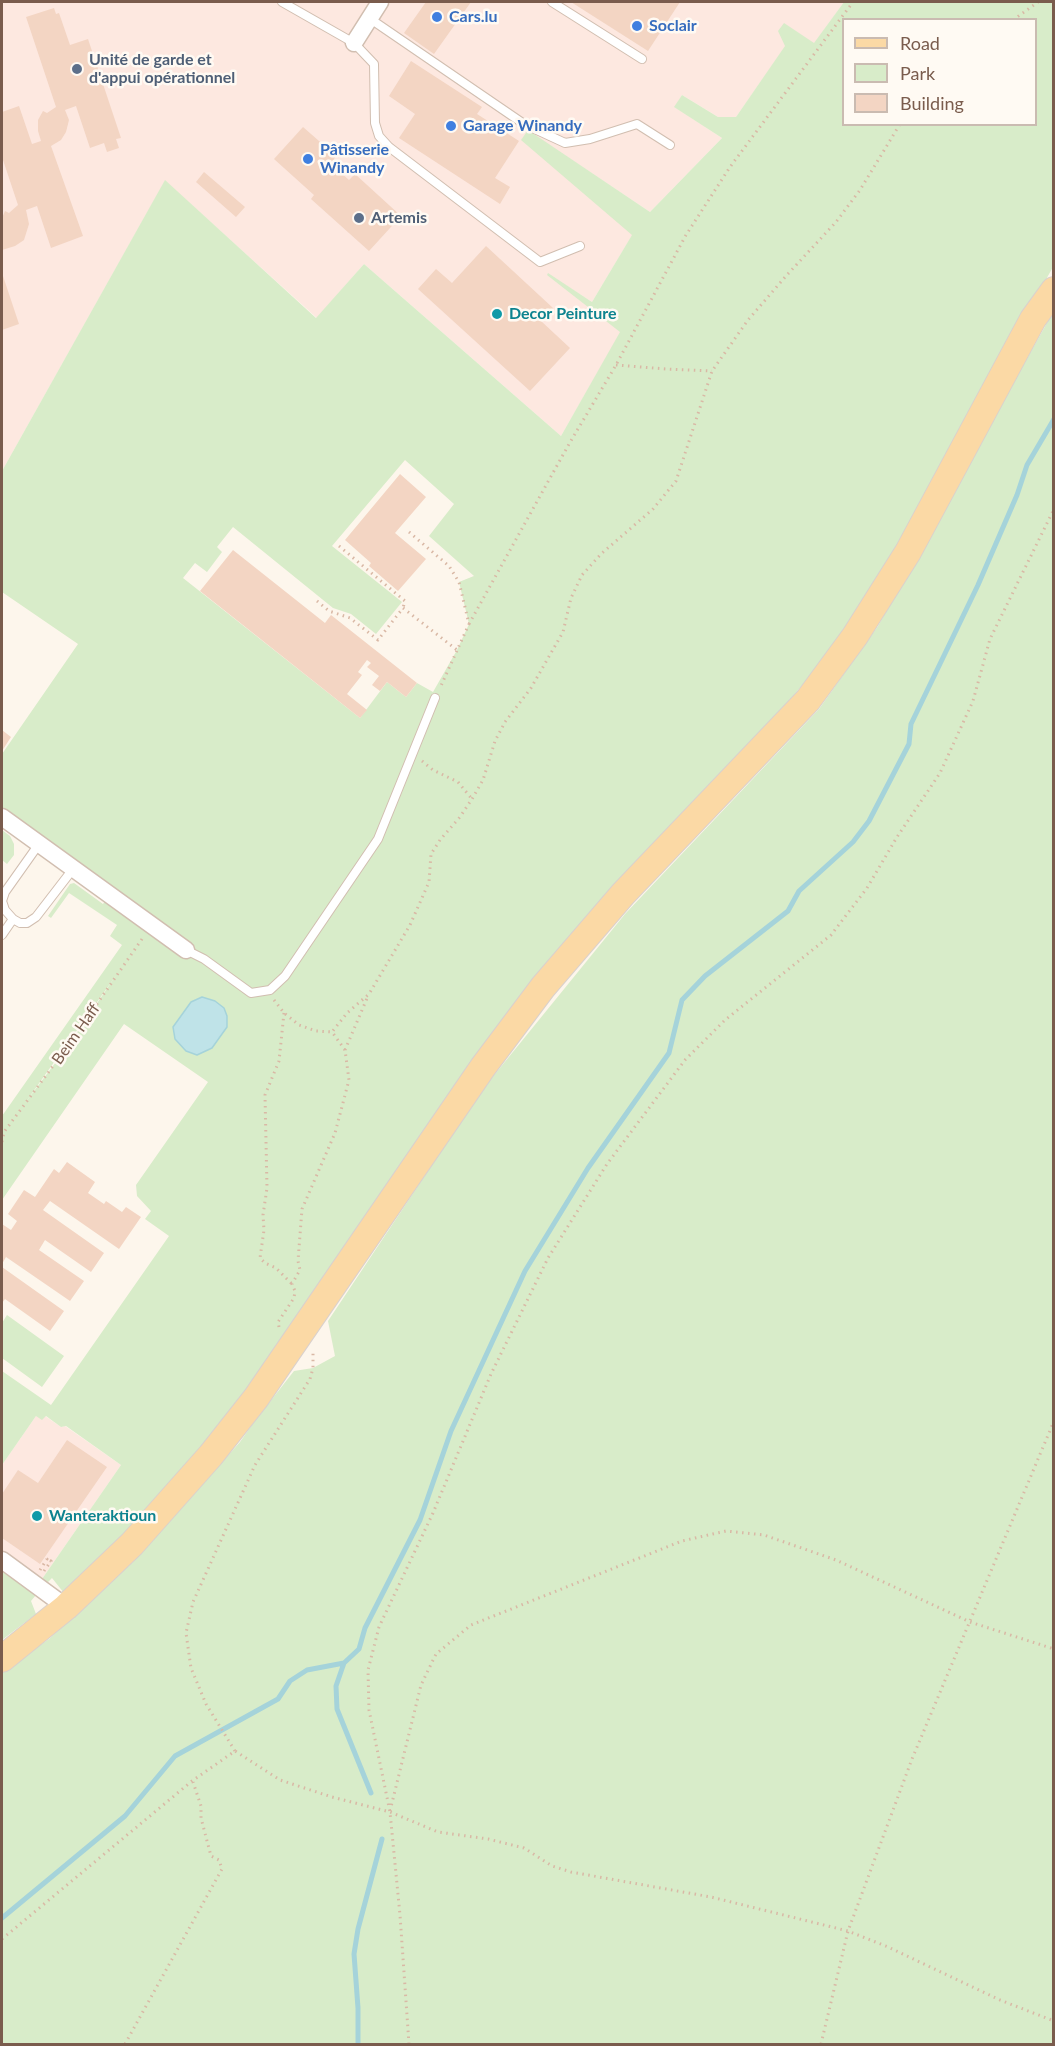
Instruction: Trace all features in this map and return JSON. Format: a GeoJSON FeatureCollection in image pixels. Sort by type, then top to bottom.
{"type":"FeatureCollection","features":[{"type":"Feature","properties":{"kind":"main road"},"geometry":{"type":"LineString","coordinates":[[2,1659],[66,1607],[132,1544],[211,1455],[256,1398],[483,1067],[543,987],[623,894],[808,700],[855,636],[908,552],[1033,320],[1053,290]]}},
{"type":"Feature","properties":{"kind":"street"},"geometry":{"type":"LineString","coordinates":[[354,43],[380,2]]}},
{"type":"Feature","properties":{"kind":"street"},"geometry":{"type":"LineString","coordinates":[[2,817],[186,950]]}},
{"type":"Feature","properties":{"kind":"street"},"geometry":{"type":"LineString","coordinates":[[2,1560],[66,1607]]}},
{"type":"Feature","properties":{"kind":"lane"},"geometry":{"type":"LineString","coordinates":[[282,2],[354,43],[374,64],[375,123],[380,136],[389,147],[540,262],[580,246]]}},
{"type":"Feature","properties":{"kind":"lane"},"geometry":{"type":"LineString","coordinates":[[552,2],[642,59]]}},
{"type":"Feature","properties":{"kind":"lane"},"geometry":{"type":"LineString","coordinates":[[369,18],[524,123],[565,143],[591,139],[637,124],[670,145]]}},
{"type":"Feature","properties":{"kind":"lane"},"geometry":{"type":"LineString","coordinates":[[186,950],[204,959],[250,993],[270,990],[285,976],[378,839],[435,698]]}},
{"type":"Feature","properties":{"kind":"lane"},"geometry":{"type":"LineString","coordinates":[[39,844],[5,892],[2,901],[5,910],[13,919],[20,923],[27,923],[36,916],[73,869]]}},
{"type":"Feature","properties":{"kind":"lane"},"geometry":{"type":"LineString","coordinates":[[2,935],[13,919]]}},
{"type":"Feature","properties":{"kind":"path"},"geometry":{"type":"LineString","coordinates":[[435,698],[469,624],[569,444],[616,365],[686,235],[730,167],[853,2]]}},
{"type":"Feature","properties":{"kind":"path"},"geometry":{"type":"LineString","coordinates":[[1016,18],[1038,2]]}},
{"type":"Feature","properties":{"kind":"path"},"geometry":{"type":"LineString","coordinates":[[345,1050],[369,994],[410,925],[429,882],[431,854],[460,817],[483,780],[495,741],[505,722],[531,688],[563,632],[571,598],[582,575],[601,554],[653,509],[676,481],[712,371],[748,320],[836,222],[860,190],[899,126]]}},
{"type":"Feature","properties":{"kind":"path"},"geometry":{"type":"LineString","coordinates":[[616,365],[712,371]]}},
{"type":"Feature","properties":{"kind":"path"},"geometry":{"type":"LineString","coordinates":[[409,2044],[390,1812],[369,1710],[368,1670],[379,1627],[433,1513],[491,1374],[548,1258],[607,1164],[685,1060],[725,1020],[831,935],[867,888],[940,772],[973,701],[990,639],[1053,509]]}},
{"type":"Feature","properties":{"kind":"path"},"geometry":{"type":"LineString","coordinates":[[409,532],[449,566],[459,582],[469,624]]}},
{"type":"Feature","properties":{"kind":"path"},"geometry":{"type":"LineString","coordinates":[[317,601],[329,611],[350,618],[378,640],[404,608],[405,601],[339,546]]}},
{"type":"Feature","properties":{"kind":"path"},"geometry":{"type":"LineString","coordinates":[[404,608],[457,650]]}},
{"type":"Feature","properties":{"kind":"path"},"geometry":{"type":"LineString","coordinates":[[413,754],[433,770],[458,783],[472,799]]}},
{"type":"Feature","properties":{"kind":"path","name":"Beim Haff"},"geometry":{"type":"LineString","coordinates":[[2,1142],[4,1132],[65,1050],[151,925]]}},
{"type":"Feature","properties":{"kind":"path"},"geometry":{"type":"LineString","coordinates":[[270,990],[284,1013],[299,1025],[316,1031],[332,1032]]}},
{"type":"Feature","properties":{"kind":"path"},"geometry":{"type":"LineString","coordinates":[[332,1032],[347,1013],[369,994]]}},
{"type":"Feature","properties":{"kind":"path"},"geometry":{"type":"LineString","coordinates":[[284,1013],[279,1061],[265,1095],[267,1188],[260,1258],[276,1268],[292,1284],[295,1291],[294,1298],[278,1322],[279,1333],[298,1338],[313,1351],[313,1368],[310,1379],[255,1465],[194,1602],[186,1633],[191,1668],[206,1704],[235,1751],[280,1780],[390,1812],[438,1832],[488,1839],[524,1848],[552,1866],[571,1872],[711,1897],[848,1931],[888,1947],[1000,2000],[1053,2021]]}},
{"type":"Feature","properties":{"kind":"path"},"geometry":{"type":"LineString","coordinates":[[292,1284],[300,1270],[298,1261],[302,1209],[335,1133],[350,1080],[345,1050],[332,1032]]}},
{"type":"Feature","properties":{"kind":"path"},"geometry":{"type":"LineString","coordinates":[[821,2044],[848,1931],[912,1759],[1053,1421]]}},
{"type":"Feature","properties":{"kind":"path"},"geometry":{"type":"LineString","coordinates":[[390,1812],[421,1685],[436,1654],[471,1625],[682,1541],[726,1531],[764,1534],[836,1560],[970,1622],[1053,1649]]}},
{"type":"Feature","properties":{"kind":"path"},"geometry":{"type":"LineString","coordinates":[[42,1574],[51,1562],[47,1559]]}},
{"type":"Feature","properties":{"kind":"path"},"geometry":{"type":"LineString","coordinates":[[2,1939],[192,1781],[235,1751]]}},
{"type":"Feature","properties":{"kind":"path"},"geometry":{"type":"LineString","coordinates":[[125,2044],[222,1869],[219,1860],[211,1856],[201,1818],[201,1806],[192,1781]]}},
{"type":"Feature","properties":{"kind":"shaded area"},"geometry":{"type":"Polygon","coordinates":[[[2,2],[844,2],[814,44],[784,24],[786,46],[736,117],[718,117],[682,95],[675,107],[722,138],[650,212],[528,131],[522,139],[633,234],[592,302],[548,274],[621,332],[561,436],[364,264],[317,318],[165,181],[2,471],[2,2]]]}},
{"type":"Feature","properties":{"kind":"shaded area"},"geometry":{"type":"Polygon","coordinates":[[[36,1416],[45,1416],[61,1427],[65,1426],[121,1465],[42,1579],[36,1595],[2,1570],[2,1465],[36,1416]]]}},
{"type":"Feature","properties":{"kind":"green space"},"geometry":{"type":"Polygon","coordinates":[[[844,2],[1053,2],[1053,267],[873,588],[831,650],[762,734],[596,907],[246,1393],[127,1535],[64,1593],[52,1578],[47,1583],[42,1579],[121,1465],[66,1426],[61,1427],[46,1416],[42,1420],[36,1416],[2,1465],[2,1371],[51,1405],[169,1236],[145,1219],[151,1211],[137,1196],[136,1185],[208,1082],[124,1024],[2,1200],[2,1116],[122,945],[110,936],[117,925],[69,893],[51,918],[48,916],[70,884],[74,883],[103,904],[109,895],[2,817],[2,754],[78,644],[2,592],[2,471],[165,180],[316,318],[364,264],[561,436],[620,332],[547,275],[548,273],[592,302],[632,235],[521,140],[528,130],[650,212],[722,138],[674,107],[682,95],[718,117],[736,117],[785,46],[778,31],[784,23],[814,43],[844,2]],[[405,460],[332,546],[402,602],[376,634],[351,614],[333,608],[233,527],[217,547],[222,552],[207,572],[195,563],[183,578],[360,718],[387,682],[406,697],[417,683],[433,692],[469,624],[459,582],[474,576],[429,536],[454,504],[405,460]],[[117,974],[25,1103],[65,1050],[117,974]]]}},
{"type":"Feature","properties":{"kind":"green space"},"geometry":{"type":"Polygon","coordinates":[[[1053,312],[1053,2044],[2,2044],[2,1672],[49,1639],[133,1562],[240,1442],[294,1371],[313,1368],[335,1356],[328,1321],[482,1090],[625,914],[819,709],[878,626],[1053,312]]]}},
{"type":"Feature","properties":{"kind":"green space"},"geometry":{"type":"Polygon","coordinates":[[[2,830],[10,836],[14,844],[14,855],[7,864],[2,860],[2,830]]]}},
{"type":"Feature","properties":{"kind":"green space"},"geometry":{"type":"Polygon","coordinates":[[[7,1315],[64,1356],[42,1387],[2,1358],[2,1323],[7,1315]]]}},
{"type":"Feature","properties":{"kind":"green space"},"geometry":{"type":"Polygon","coordinates":[[[2,1570],[36,1595],[31,1601],[36,1614],[2,1640],[2,1570]]]}},
{"type":"Feature","properties":{"kind":"water"},"geometry":{"type":"Polygon","coordinates":[[[202,997],[215,1001],[224,1008],[227,1027],[212,1048],[197,1055],[186,1051],[175,1039],[173,1027],[191,1002],[202,997]]]}},
{"type":"Feature","properties":{"kind":"building","name":"Cars.lu"},"geometry":{"type":"Polygon","coordinates":[[[426,2],[471,2],[434,54],[404,33],[426,2]]]}},
{"type":"Feature","properties":{"kind":"building","name":"Soclair"},"geometry":{"type":"Polygon","coordinates":[[[571,2],[680,2],[648,51],[571,2]]]}},
{"type":"Feature","properties":{"kind":"building"},"geometry":{"type":"Polygon","coordinates":[[[54,8],[56,14],[59,13],[70,45],[88,39],[121,138],[116,139],[119,148],[107,152],[104,143],[90,148],[76,106],[65,110],[69,120],[66,132],[61,140],[51,146],[83,236],[51,248],[37,206],[26,210],[29,224],[24,240],[2,250],[2,218],[5,211],[9,213],[18,205],[2,157],[2,112],[19,106],[32,144],[41,141],[38,120],[43,111],[47,113],[56,107],[26,17],[54,8]]]}},
{"type":"Feature","properties":{"kind":"building","name":"Garage Winandy"},"geometry":{"type":"Polygon","coordinates":[[[411,61],[482,107],[477,114],[519,141],[495,178],[510,187],[500,204],[399,138],[415,114],[389,96],[411,61]]]}},
{"type":"Feature","properties":{"kind":"building"},"geometry":{"type":"Polygon","coordinates":[[[303,127],[335,155],[333,166],[349,180],[355,174],[401,216],[369,251],[311,199],[314,195],[274,159],[303,127]]]}},
{"type":"Feature","properties":{"kind":"building"},"geometry":{"type":"Polygon","coordinates":[[[204,172],[245,207],[236,217],[196,182],[204,172]]]}},
{"type":"Feature","properties":{"kind":"building","name":"Decor Peinture"},"geometry":{"type":"Polygon","coordinates":[[[486,246],[553,308],[541,321],[570,348],[530,391],[418,289],[436,269],[452,283],[486,246]]]}},
{"type":"Feature","properties":{"kind":"building"},"geometry":{"type":"Polygon","coordinates":[[[2,273],[19,324],[2,330],[2,273]]]}},
{"type":"Feature","properties":{"kind":"building"},"geometry":{"type":"Polygon","coordinates":[[[400,474],[426,497],[395,533],[426,559],[398,591],[369,566],[371,563],[345,540],[400,474]]]}},
{"type":"Feature","properties":{"kind":"building"},"geometry":{"type":"Polygon","coordinates":[[[233,550],[325,623],[331,615],[417,683],[406,697],[387,682],[380,691],[372,685],[379,676],[367,667],[371,663],[367,660],[358,672],[362,675],[347,694],[367,710],[360,718],[200,591],[233,550]]]}},
{"type":"Feature","properties":{"kind":"building"},"geometry":{"type":"Polygon","coordinates":[[[2,730],[11,737],[2,751],[2,730]]]}},
{"type":"Feature","properties":{"kind":"building"},"geometry":{"type":"Polygon","coordinates":[[[67,1162],[95,1182],[88,1193],[104,1204],[106,1201],[122,1212],[126,1207],[141,1217],[119,1249],[50,1201],[43,1210],[104,1253],[91,1272],[45,1240],[39,1250],[84,1281],[70,1301],[6,1257],[2,1264],[2,1224],[11,1230],[17,1221],[8,1214],[24,1190],[35,1197],[54,1169],[59,1173],[67,1162]]]}},
{"type":"Feature","properties":{"kind":"building"},"geometry":{"type":"Polygon","coordinates":[[[2,1267],[64,1311],[50,1331],[5,1299],[2,1303],[2,1267]]]}},
{"type":"Feature","properties":{"kind":"building","name":"Wanteraktioun"},"geometry":{"type":"Polygon","coordinates":[[[67,1440],[107,1467],[40,1564],[2,1538],[2,1494],[18,1470],[38,1483],[67,1440]]]}},
{"type":"Feature","properties":{"kind":"waterway"},"geometry":{"type":"LineString","coordinates":[[371,1793],[337,1709],[336,1686],[344,1663],[359,1649],[365,1628],[420,1520],[451,1431],[525,1271],[588,1168],[669,1053],[682,1000],[705,976],[788,911],[799,891],[853,842],[869,821],[909,744],[911,724],[978,585],[1017,495],[1027,465],[1054,419]]}},
{"type":"Feature","properties":{"kind":"waterway"},"geometry":{"type":"LineString","coordinates":[[2,1918],[125,1816],[175,1756],[278,1699],[290,1681],[307,1670],[344,1663]]}},
{"type":"Feature","properties":{"kind":"waterway"},"geometry":{"type":"LineString","coordinates":[[358,2044],[354,1954],[358,1929],[382,1839]]}},
{"type":"Feature","properties":{"kind":"place","name":"Cars.lu"},"geometry":{"type":"Point","coordinates":[437,17]}},
{"type":"Feature","properties":{"kind":"place","name":"Soclair"},"geometry":{"type":"Point","coordinates":[637,26]}},
{"type":"Feature","properties":{"kind":"place","name":"Unité de garde et d'appui opérationnel"},"geometry":{"type":"Point","coordinates":[77,69]}},
{"type":"Feature","properties":{"kind":"place","name":"Garage Winandy"},"geometry":{"type":"Point","coordinates":[451,126]}},
{"type":"Feature","properties":{"kind":"place","name":"Pâtisserie Winandy"},"geometry":{"type":"Point","coordinates":[308,159]}},
{"type":"Feature","properties":{"kind":"place","name":"Artemis"},"geometry":{"type":"Point","coordinates":[359,218]}},
{"type":"Feature","properties":{"kind":"place","name":"Decor Peinture"},"geometry":{"type":"Point","coordinates":[497,314]}},
{"type":"Feature","properties":{"kind":"place","name":"Wanteraktioun"},"geometry":{"type":"Point","coordinates":[37,1516]}}]}
